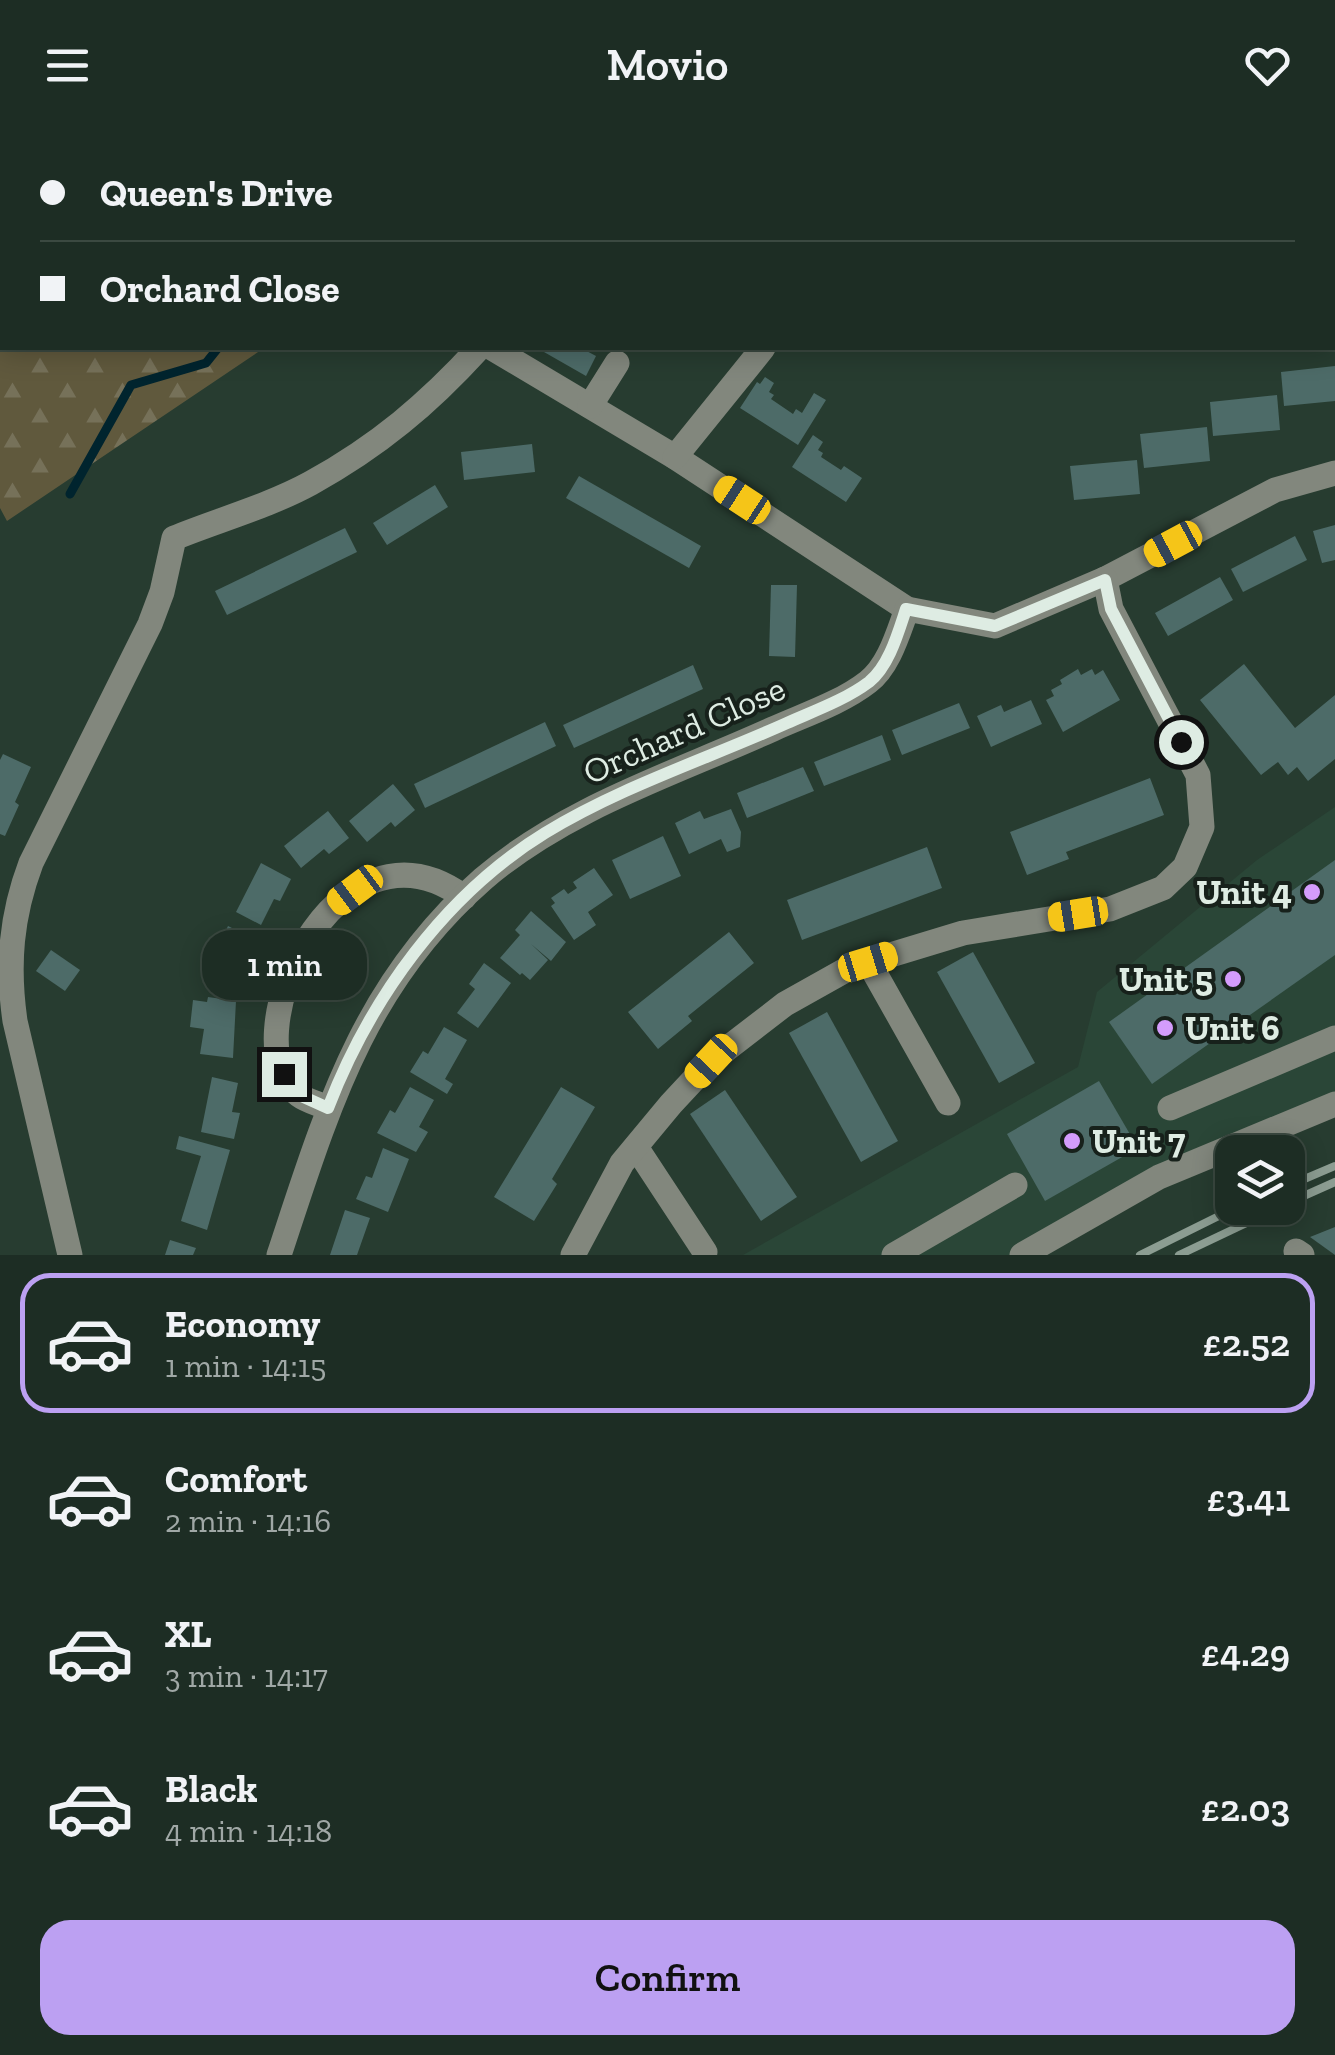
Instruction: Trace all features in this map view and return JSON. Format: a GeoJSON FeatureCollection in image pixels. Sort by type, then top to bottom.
{"type":"FeatureCollection","features":[{"type":"Feature","properties":{"kind":"street"},"geometry":{"type":"LineString","coordinates":[[70,1255],[14,1020],[10,940],[18,897],[31,863],[150,624],[174,538],[308,485],[372,446],[433,398],[477,350]]}},
{"type":"Feature","properties":{"kind":"street"},"geometry":{"type":"LineString","coordinates":[[495,350],[676,457],[906,609],[995,626],[1105,580],[1275,490],[1335,473]]}},
{"type":"Feature","properties":{"kind":"street"},"geometry":{"type":"LineString","coordinates":[[676,457],[761,350]]}},
{"type":"Feature","properties":{"kind":"street"},"geometry":{"type":"LineString","coordinates":[[590,406],[617,363]]}},
{"type":"Feature","properties":{"kind":"street"},"geometry":{"type":"LineString","coordinates":[[573,1255],[622,1163],[711,1061],[785,1004],[851,967],[963,933],[1110,909],[1163,888],[1184,866],[1202,827],[1198,776],[1111,609],[1105,580]]}},
{"type":"Feature","properties":{"kind":"street","name":"Orchard Close"},"geometry":{"type":"LineString","coordinates":[[279,1255],[328,1108],[352,1052],[380,1002],[423,943],[464,897],[546,832],[639,786],[836,701],[871,681],[892,648],[906,609]]}},
{"type":"Feature","properties":{"kind":"street"},"geometry":{"type":"LineString","coordinates":[[328,1108],[297,1094],[284,1074],[278,1053],[278,1020],[286,980],[310,933],[355,890],[388,877],[430,878],[444,882],[464,897]]}},
{"type":"Feature","properties":{"kind":"street"},"geometry":{"type":"LineString","coordinates":[[868,962],[948,1103]]}},
{"type":"Feature","properties":{"kind":"street"},"geometry":{"type":"LineString","coordinates":[[1170,1108],[1335,1038]]}},
{"type":"Feature","properties":{"kind":"street"},"geometry":{"type":"LineString","coordinates":[[1022,1255],[1160,1178],[1335,1104]]}},
{"type":"Feature","properties":{"kind":"street"},"geometry":{"type":"LineString","coordinates":[[636,1147],[705,1252]]}},
{"type":"Feature","properties":{"kind":"street"},"geometry":{"type":"LineString","coordinates":[[910,1251],[1015,1185]]}},
{"type":"Feature","properties":{"kind":"shaded area"},"geometry":{"type":"Polygon","coordinates":[[[1335,807],[1335,1102],[1268,1135],[1215,1135],[1215,1161],[1023,1255],[743,1255],[1078,1067],[1097,992],[1257,860],[1335,807]]]}},
{"type":"Feature","properties":{"kind":"green space"},"geometry":{"type":"Polygon","coordinates":[[[0,350],[261,350],[7,521],[0,508],[0,350]]]}},
{"type":"Feature","properties":{"kind":"building"},"geometry":{"type":"Polygon","coordinates":[[[540,350],[585,350],[596,356],[586,376],[540,350]]]}},
{"type":"Feature","properties":{"kind":"building"},"geometry":{"type":"Polygon","coordinates":[[[1335,366],[1335,401],[1284,406],[1281,372],[1335,366]]]}},
{"type":"Feature","properties":{"kind":"building"},"geometry":{"type":"Polygon","coordinates":[[[765,377],[774,383],[769,392],[774,395],[771,399],[793,414],[796,409],[802,413],[814,393],[826,400],[798,445],[740,408],[757,382],[760,384],[765,377]]]}},
{"type":"Feature","properties":{"kind":"building"},"geometry":{"type":"Polygon","coordinates":[[[1277,395],[1280,430],[1213,436],[1210,402],[1277,395]]]}},
{"type":"Feature","properties":{"kind":"building"},"geometry":{"type":"Polygon","coordinates":[[[1207,427],[1210,461],[1144,468],[1140,434],[1207,427]]]}},
{"type":"Feature","properties":{"kind":"building"},"geometry":{"type":"Polygon","coordinates":[[[813,435],[823,442],[818,450],[823,453],[821,457],[862,478],[846,502],[792,467],[813,435]]]}},
{"type":"Feature","properties":{"kind":"building"},"geometry":{"type":"Polygon","coordinates":[[[532,444],[535,472],[464,480],[461,452],[532,444]]]}},
{"type":"Feature","properties":{"kind":"building"},"geometry":{"type":"Polygon","coordinates":[[[1137,460],[1140,494],[1074,500],[1070,466],[1137,460]]]}},
{"type":"Feature","properties":{"kind":"building"},"geometry":{"type":"Polygon","coordinates":[[[579,476],[701,546],[689,568],[566,498],[579,476]]]}},
{"type":"Feature","properties":{"kind":"building"},"geometry":{"type":"Polygon","coordinates":[[[435,485],[448,507],[387,545],[373,523],[435,485]]]}},
{"type":"Feature","properties":{"kind":"building"},"geometry":{"type":"Polygon","coordinates":[[[1335,525],[1335,560],[1322,563],[1313,531],[1335,525]]]}},
{"type":"Feature","properties":{"kind":"building"},"geometry":{"type":"Polygon","coordinates":[[[345,528],[357,552],[227,615],[215,591],[345,528]]]}},
{"type":"Feature","properties":{"kind":"building"},"geometry":{"type":"Polygon","coordinates":[[[1295,536],[1307,560],[1243,592],[1231,569],[1295,536]]]}},
{"type":"Feature","properties":{"kind":"building"},"geometry":{"type":"Polygon","coordinates":[[[1220,577],[1233,600],[1168,636],[1155,613],[1220,577]]]}},
{"type":"Feature","properties":{"kind":"building"},"geometry":{"type":"Polygon","coordinates":[[[771,585],[797,585],[795,657],[769,656],[771,585]]]}},
{"type":"Feature","properties":{"kind":"building"},"geometry":{"type":"Polygon","coordinates":[[[1244,664],[1295,728],[1335,695],[1335,759],[1308,781],[1297,767],[1288,775],[1278,762],[1261,775],[1200,700],[1244,664]]]}},
{"type":"Feature","properties":{"kind":"building"},"geometry":{"type":"Polygon","coordinates":[[[693,665],[703,689],[574,748],[563,725],[693,665]]]}},
{"type":"Feature","properties":{"kind":"building"},"geometry":{"type":"Polygon","coordinates":[[[1078,669],[1081,675],[1092,669],[1095,675],[1103,670],[1120,700],[1063,732],[1046,700],[1054,696],[1051,690],[1062,684],[1060,680],[1078,669]]]}},
{"type":"Feature","properties":{"kind":"building"},"geometry":{"type":"Polygon","coordinates":[[[1031,700],[1042,724],[991,747],[977,716],[1001,705],[1004,712],[1031,700]]]}},
{"type":"Feature","properties":{"kind":"building"},"geometry":{"type":"Polygon","coordinates":[[[959,703],[970,728],[902,755],[892,730],[959,703]]]}},
{"type":"Feature","properties":{"kind":"building"},"geometry":{"type":"Polygon","coordinates":[[[545,722],[556,746],[425,808],[414,784],[545,722]]]}},
{"type":"Feature","properties":{"kind":"building"},"geometry":{"type":"Polygon","coordinates":[[[882,735],[891,760],[824,786],[814,762],[882,735]]]}},
{"type":"Feature","properties":{"kind":"building"},"geometry":{"type":"Polygon","coordinates":[[[3,754],[31,767],[5,836],[0,834],[3,754]]]}},
{"type":"Feature","properties":{"kind":"building"},"geometry":{"type":"Polygon","coordinates":[[[803,767],[814,791],[747,818],[737,793],[803,767]]]}},
{"type":"Feature","properties":{"kind":"building"},"geometry":{"type":"Polygon","coordinates":[[[1150,778],[1164,815],[1066,852],[1069,859],[1027,875],[1010,832],[1150,778]]]}},
{"type":"Feature","properties":{"kind":"building"},"geometry":{"type":"Polygon","coordinates":[[[393,784],[415,810],[395,827],[391,822],[367,842],[349,821],[393,784]]]}},
{"type":"Feature","properties":{"kind":"building"},"geometry":{"type":"Polygon","coordinates":[[[731,809],[741,832],[740,847],[727,852],[721,839],[689,854],[675,823],[700,811],[704,819],[731,809]]]}},
{"type":"Feature","properties":{"kind":"building"},"geometry":{"type":"Polygon","coordinates":[[[328,811],[349,838],[329,854],[324,849],[301,868],[284,846],[328,811]]]}},
{"type":"Feature","properties":{"kind":"building"},"geometry":{"type":"Polygon","coordinates":[[[663,836],[681,876],[630,899],[612,860],[663,836]]]}},
{"type":"Feature","properties":{"kind":"building"},"geometry":{"type":"Polygon","coordinates":[[[927,847],[942,888],[802,940],[787,900],[927,847]]]}},
{"type":"Feature","properties":{"kind":"building"},"geometry":{"type":"Polygon","coordinates":[[[1335,860],[1335,955],[1152,1084],[1109,1022],[1335,860]]]}},
{"type":"Feature","properties":{"kind":"building"},"geometry":{"type":"Polygon","coordinates":[[[261,863],[291,879],[280,901],[274,899],[261,925],[236,912],[261,863]]]}},
{"type":"Feature","properties":{"kind":"building"},"geometry":{"type":"Polygon","coordinates":[[[594,868],[613,895],[588,912],[596,925],[574,940],[551,906],[555,903],[551,898],[564,889],[568,894],[577,888],[573,882],[594,868]]]}},
{"type":"Feature","properties":{"kind":"building"},"geometry":{"type":"Polygon","coordinates":[[[531,911],[566,942],[551,961],[531,944],[548,960],[530,980],[500,958],[520,935],[515,930],[531,911]]]}},
{"type":"Feature","properties":{"kind":"building"},"geometry":{"type":"Polygon","coordinates":[[[228,926],[252,938],[240,965],[245,968],[234,991],[204,976],[228,926]]]}},
{"type":"Feature","properties":{"kind":"building"},"geometry":{"type":"Polygon","coordinates":[[[729,932],[754,963],[688,1016],[692,1021],[658,1049],[628,1012],[729,932]]]}},
{"type":"Feature","properties":{"kind":"building"},"geometry":{"type":"Polygon","coordinates":[[[51,950],[80,970],[65,991],[36,971],[51,950]]]}},
{"type":"Feature","properties":{"kind":"building"},"geometry":{"type":"Polygon","coordinates":[[[973,952],[1035,1063],[999,1083],[937,972],[973,952]]]}},
{"type":"Feature","properties":{"kind":"building"},"geometry":{"type":"Polygon","coordinates":[[[484,963],[511,983],[478,1028],[457,1013],[475,989],[469,984],[484,963]]]}},
{"type":"Feature","properties":{"kind":"building"},"geometry":{"type":"Polygon","coordinates":[[[208,997],[236,1001],[233,1058],[200,1054],[204,1029],[190,1027],[193,1000],[207,1002],[208,997]]]}},
{"type":"Feature","properties":{"kind":"building"},"geometry":{"type":"Polygon","coordinates":[[[827,1012],[898,1141],[861,1162],[789,1033],[827,1012]]]}},
{"type":"Feature","properties":{"kind":"building"},"geometry":{"type":"Polygon","coordinates":[[[444,1027],[467,1040],[445,1079],[453,1084],[447,1094],[410,1072],[423,1051],[428,1054],[444,1027]]]}},
{"type":"Feature","properties":{"kind":"building"},"geometry":{"type":"Polygon","coordinates":[[[212,1077],[238,1083],[232,1112],[240,1113],[234,1139],[201,1132],[212,1077]]]}},
{"type":"Feature","properties":{"kind":"building","name":"Unit 7"},"geometry":{"type":"Polygon","coordinates":[[[1099,1081],[1138,1148],[1045,1201],[1007,1134],[1099,1081]]]}},
{"type":"Feature","properties":{"kind":"building"},"geometry":{"type":"Polygon","coordinates":[[[410,1087],[434,1100],[419,1127],[428,1132],[416,1152],[377,1133],[410,1087]]]}},
{"type":"Feature","properties":{"kind":"building"},"geometry":{"type":"Polygon","coordinates":[[[561,1087],[595,1107],[552,1179],[557,1184],[534,1221],[494,1197],[561,1087]]]}},
{"type":"Feature","properties":{"kind":"building"},"geometry":{"type":"Polygon","coordinates":[[[725,1090],[797,1197],[761,1221],[690,1114],[725,1090]]]}},
{"type":"Feature","properties":{"kind":"building"},"geometry":{"type":"Polygon","coordinates":[[[179,1136],[230,1150],[207,1230],[181,1221],[201,1156],[176,1149],[179,1136]]]}},
{"type":"Feature","properties":{"kind":"building"},"geometry":{"type":"Polygon","coordinates":[[[383,1148],[409,1159],[388,1212],[356,1199],[366,1176],[372,1178],[383,1148]]]}},
{"type":"Feature","properties":{"kind":"building"},"geometry":{"type":"Polygon","coordinates":[[[345,1210],[370,1218],[357,1255],[330,1255],[345,1210]]]}},
{"type":"Feature","properties":{"kind":"building"},"geometry":{"type":"Polygon","coordinates":[[[1335,1227],[1335,1255],[1310,1237],[1335,1227]]]}},
{"type":"Feature","properties":{"kind":"building"},"geometry":{"type":"Polygon","coordinates":[[[170,1240],[196,1248],[193,1255],[165,1255],[170,1240]]]}},
{"type":"Feature","properties":{"kind":"waterway"},"geometry":{"type":"LineString","coordinates":[[70,494],[131,385],[206,363],[216,350]]}},
{"type":"Feature","properties":{"kind":"railway"},"geometry":{"type":"LineString","coordinates":[[1305,1179],[1335,1166]]}},
{"type":"Feature","properties":{"kind":"railway"},"geometry":{"type":"LineString","coordinates":[[1305,1195],[1335,1182]]}},
{"type":"Feature","properties":{"kind":"railway"},"geometry":{"type":"LineString","coordinates":[[1140,1255],[1215,1218]]}},
{"type":"Feature","properties":{"kind":"railway"},"geometry":{"type":"LineString","coordinates":[[1179,1255],[1242,1225]]}},
{"type":"Feature","properties":{"kind":"place","name":"Unit 4"},"geometry":{"type":"Point","coordinates":[1312,892]}},
{"type":"Feature","properties":{"kind":"place","name":"Unit 5"},"geometry":{"type":"Point","coordinates":[1233,979]}},
{"type":"Feature","properties":{"kind":"place","name":"Unit 6"},"geometry":{"type":"Point","coordinates":[1165,1028]}},
{"type":"Feature","properties":{"kind":"place","name":"Unit 7"},"geometry":{"type":"Point","coordinates":[1072,1141]}},
{"type":"Feature","properties":{"kind":"route"},"geometry":{"type":"LineString","coordinates":[[284,1074],[297,1094],[328,1108],[358,1041],[393,982],[445,917],[482,881],[546,832],[639,786],[836,701],[871,681],[892,648],[906,609],[995,626],[1105,580],[1111,609],[1181,742]]}}]}
